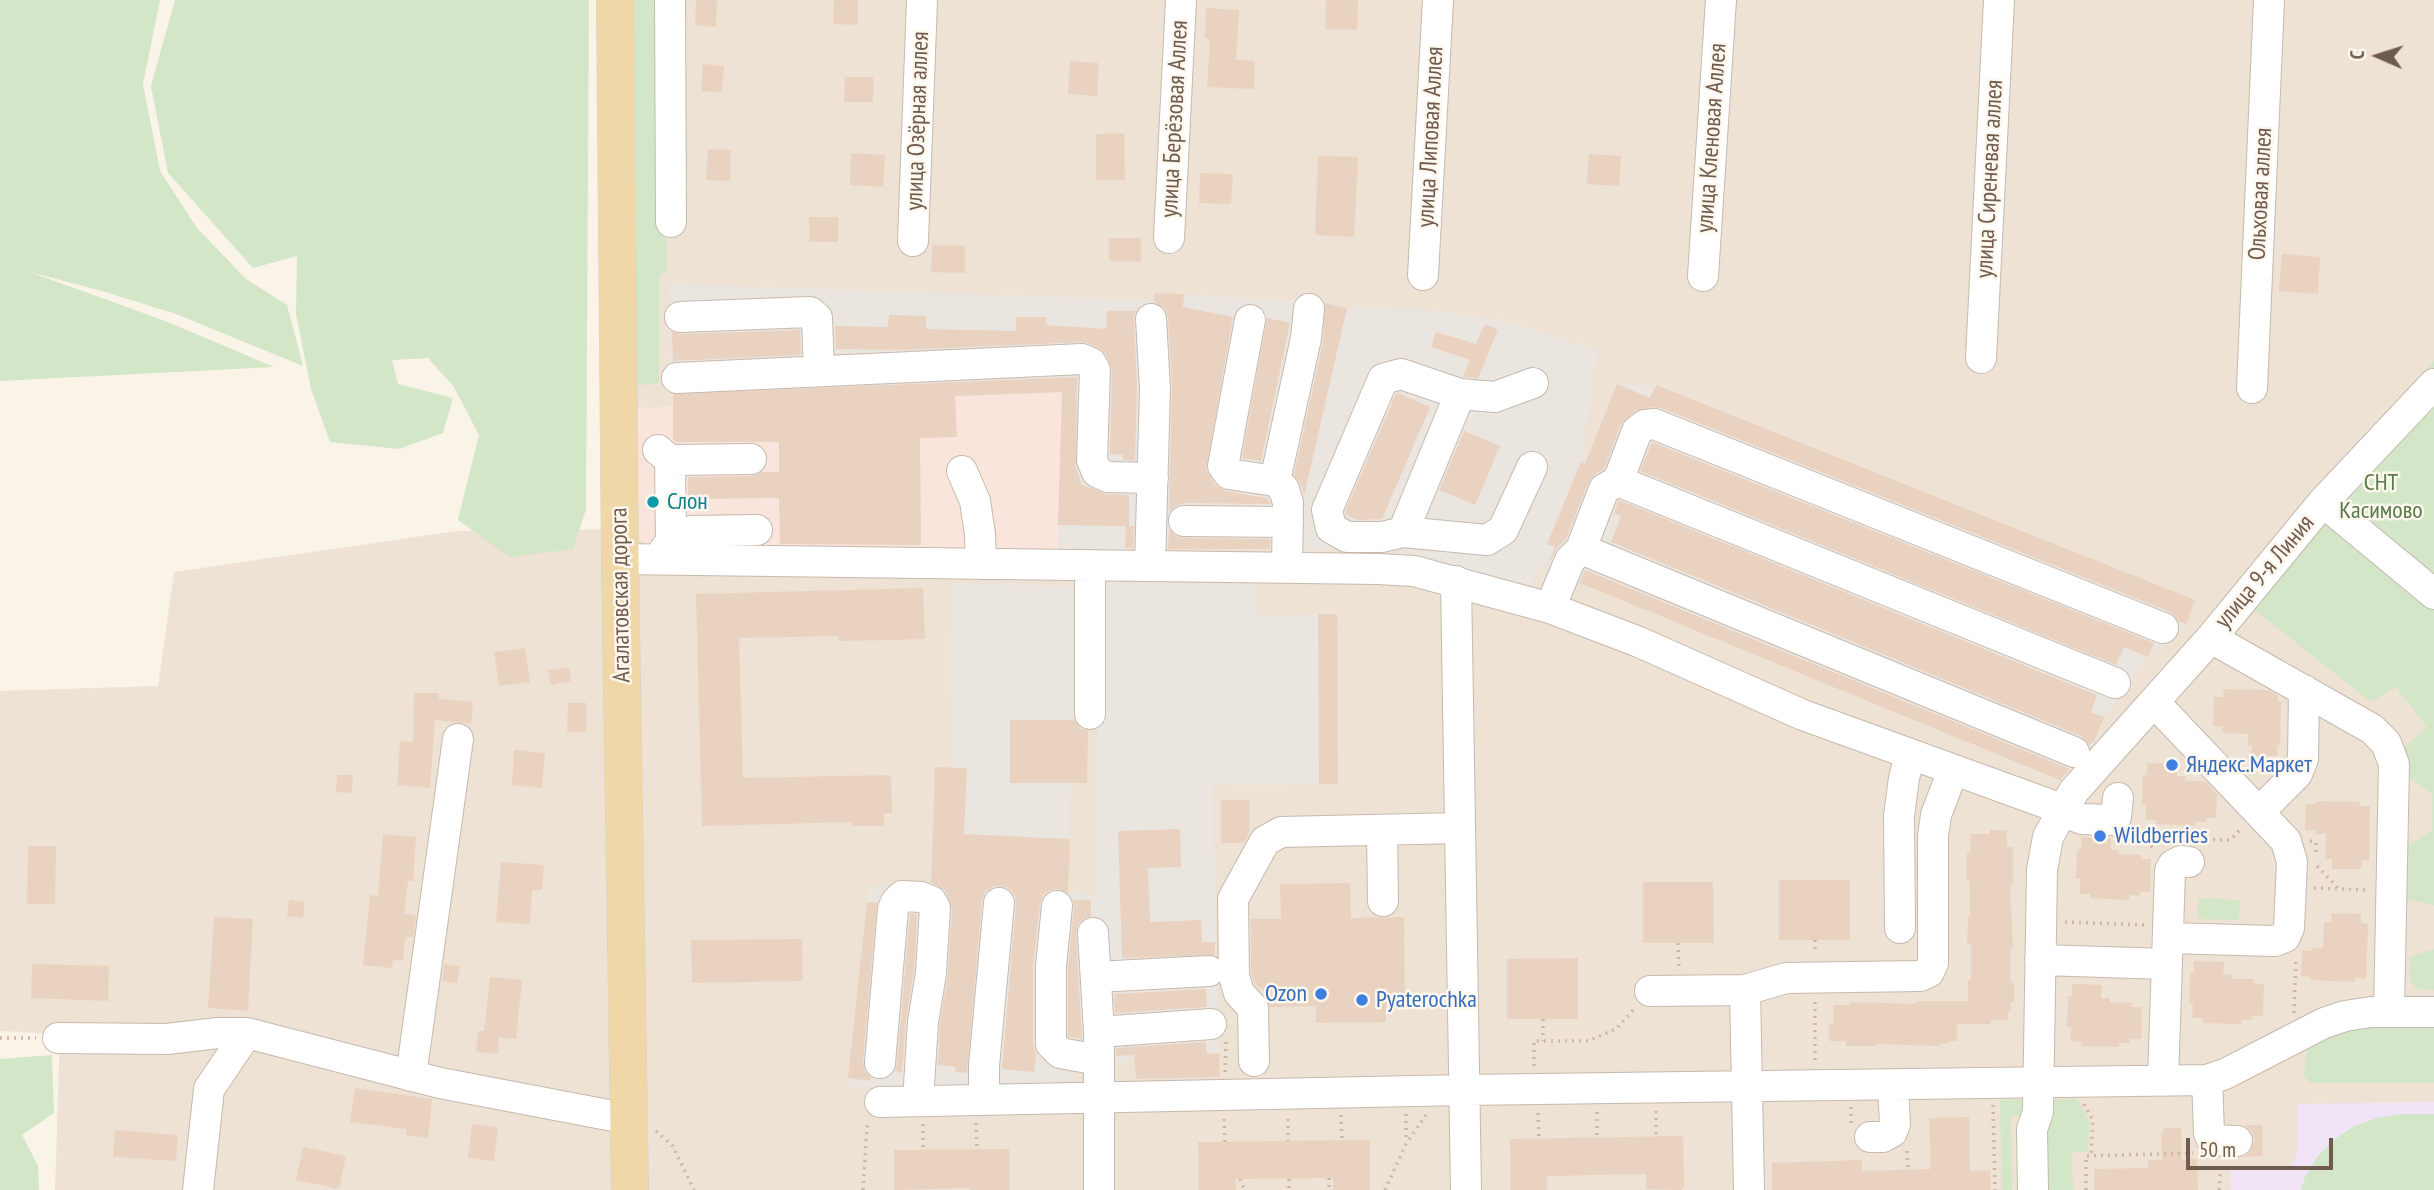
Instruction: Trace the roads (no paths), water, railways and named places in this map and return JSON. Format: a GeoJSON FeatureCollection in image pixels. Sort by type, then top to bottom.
{"type":"FeatureCollection","features":[{"type":"Feature","properties":{"kind":"main road","name":"Агалатовская дорога"},"geometry":{"type":"LineString","coordinates":[[615,0],[630,1190]]}},
{"type":"Feature","properties":{"kind":"street"},"geometry":{"type":"LineString","coordinates":[[670,0],[671,222]]}},
{"type":"Feature","properties":{"kind":"street","name":"улица Озёрная аллея"},"geometry":{"type":"LineString","coordinates":[[914,241],[922,0]]}},
{"type":"Feature","properties":{"kind":"street","name":"улица Берёзовая Аллея"},"geometry":{"type":"LineString","coordinates":[[1169,238],[1181,0]]}},
{"type":"Feature","properties":{"kind":"street","name":"улица Липовая Аллея"},"geometry":{"type":"LineString","coordinates":[[1423,275],[1438,0]]}},
{"type":"Feature","properties":{"kind":"street","name":"улица Кленовая Аллея"},"geometry":{"type":"LineString","coordinates":[[1703,276],[1721,0]]}},
{"type":"Feature","properties":{"kind":"street","name":"улица Сиреневая аллея"},"geometry":{"type":"LineString","coordinates":[[1981,358],[1999,0]]}},
{"type":"Feature","properties":{"kind":"street","name":"Ольховая аллея"},"geometry":{"type":"LineString","coordinates":[[2252,388],[2269,0]]}},
{"type":"Feature","properties":{"kind":"street"},"geometry":{"type":"LineString","coordinates":[[1275,481],[1310,309]]}},
{"type":"Feature","properties":{"kind":"street"},"geometry":{"type":"LineString","coordinates":[[680,317],[810,312],[817,318],[819,371]]}},
{"type":"Feature","properties":{"kind":"street"},"geometry":{"type":"LineString","coordinates":[[1150,566],[1155,389],[1151,319]]}},
{"type":"Feature","properties":{"kind":"street"},"geometry":{"type":"LineString","coordinates":[[1250,320],[1223,466],[1229,474],[1275,481],[1284,489],[1287,503],[1287,568]]}},
{"type":"Feature","properties":{"kind":"street"},"geometry":{"type":"LineString","coordinates":[[677,378],[1083,359],[1091,363],[1095,370],[1092,460],[1097,472],[1108,477],[1153,478]]}},
{"type":"Feature","properties":{"kind":"street"},"geometry":{"type":"LineString","coordinates":[[1532,467],[1503,530],[1487,540],[1403,532],[1382,537],[1347,537],[1331,528],[1326,510],[1383,379],[1401,374],[1460,394],[1494,397],[1533,383]]}},
{"type":"Feature","properties":{"kind":"street","name":"улица 9-я Линия"},"geometry":{"type":"LineString","coordinates":[[2033,1190],[2032,1129],[2038,1112],[2042,870],[2048,837],[2074,791],[2211,638],[2323,502],[2434,384]]}},
{"type":"Feature","properties":{"kind":"street"},"geometry":{"type":"LineString","coordinates":[[1403,532],[1460,394]]}},
{"type":"Feature","properties":{"kind":"street"},"geometry":{"type":"LineString","coordinates":[[1550,608],[1570,560],[1581,549],[1604,489],[1618,481],[1637,431],[1645,425],[1654,424],[2163,628]]}},
{"type":"Feature","properties":{"kind":"street"},"geometry":{"type":"LineString","coordinates":[[665,550],[664,455],[751,459]]}},
{"type":"Feature","properties":{"kind":"street"},"geometry":{"type":"LineString","coordinates":[[962,471],[975,501],[981,564]]}},
{"type":"Feature","properties":{"kind":"street"},"geometry":{"type":"LineString","coordinates":[[1618,481],[2115,683]]}},
{"type":"Feature","properties":{"kind":"street"},"geometry":{"type":"LineString","coordinates":[[2323,502],[2434,594]]}},
{"type":"Feature","properties":{"kind":"street"},"geometry":{"type":"LineString","coordinates":[[1184,520],[1287,522]]}},
{"type":"Feature","properties":{"kind":"street"},"geometry":{"type":"LineString","coordinates":[[665,550],[691,531],[757,530]]}},
{"type":"Feature","properties":{"kind":"street"},"geometry":{"type":"LineString","coordinates":[[1347,537],[1347,568]]}},
{"type":"Feature","properties":{"kind":"street"},"geometry":{"type":"LineString","coordinates":[[1581,549],[2074,752]]}},
{"type":"Feature","properties":{"kind":"street"},"geometry":{"type":"LineString","coordinates":[[620,559],[665,550],[981,564],[1414,571],[1550,608],[1639,642],[1802,715],[2062,809],[2071,816],[2110,820],[2117,808]]}},
{"type":"Feature","properties":{"kind":"street"},"geometry":{"type":"LineString","coordinates":[[1090,565],[1090,714]]}},
{"type":"Feature","properties":{"kind":"street"},"geometry":{"type":"LineString","coordinates":[[1456,581],[1466,1190]]}},
{"type":"Feature","properties":{"kind":"street"},"geometry":{"type":"LineString","coordinates":[[2211,638],[2372,729],[2386,743],[2394,764],[2389,1012]]}},
{"type":"Feature","properties":{"kind":"street"},"geometry":{"type":"LineString","coordinates":[[2259,812],[2297,774],[2302,759],[2304,690]]}},
{"type":"Feature","properties":{"kind":"street"},"geometry":{"type":"LineString","coordinates":[[2040,960],[2168,942],[2275,941],[2285,937],[2289,928],[2292,862],[2286,841],[2154,702]]}},
{"type":"Feature","properties":{"kind":"street"},"geometry":{"type":"LineString","coordinates":[[411,1076],[458,738]]}},
{"type":"Feature","properties":{"kind":"street"},"geometry":{"type":"LineString","coordinates":[[1900,928],[1899,816],[1910,755]]}},
{"type":"Feature","properties":{"kind":"street"},"geometry":{"type":"LineString","coordinates":[[1650,991],[1745,990],[1786,978],[1920,976],[1929,972],[1933,963],[1933,836],[1936,815],[1953,770]]}},
{"type":"Feature","properties":{"kind":"street"},"geometry":{"type":"LineString","coordinates":[[1254,1061],[1253,1008],[1239,993],[1234,976],[1233,899],[1265,841],[1281,832],[1460,828]]}},
{"type":"Feature","properties":{"kind":"street"},"geometry":{"type":"LineString","coordinates":[[1382,830],[1383,901]]}},
{"type":"Feature","properties":{"kind":"street"},"geometry":{"type":"LineString","coordinates":[[2163,1081],[2170,871],[2183,851]]}},
{"type":"Feature","properties":{"kind":"street"},"geometry":{"type":"LineString","coordinates":[[880,1063],[893,909],[902,896],[921,897],[931,901],[935,908],[931,973],[923,1022],[920,1108]]}},
{"type":"Feature","properties":{"kind":"street"},"geometry":{"type":"LineString","coordinates":[[980,1106],[999,903]]}},
{"type":"Feature","properties":{"kind":"street"},"geometry":{"type":"LineString","coordinates":[[1057,906],[1051,966],[1051,1044],[1060,1053],[1211,1024]]}},
{"type":"Feature","properties":{"kind":"street"},"geometry":{"type":"LineString","coordinates":[[1093,933],[1099,1046],[1099,1190]]}},
{"type":"Feature","properties":{"kind":"street"},"geometry":{"type":"LineString","coordinates":[[1096,977],[1209,971]]}},
{"type":"Feature","properties":{"kind":"street"},"geometry":{"type":"LineString","coordinates":[[1745,990],[1749,1190]]}},
{"type":"Feature","properties":{"kind":"street"},"geometry":{"type":"LineString","coordinates":[[880,1102],[920,1108],[1098,1098],[1464,1090],[2207,1080],[2225,1074],[2324,1023],[2346,1016],[2434,1012]]}},
{"type":"Feature","properties":{"kind":"street"},"geometry":{"type":"LineString","coordinates":[[58,1038],[167,1039],[218,1033],[247,1033],[411,1076],[629,1119]]}},
{"type":"Feature","properties":{"kind":"street"},"geometry":{"type":"LineString","coordinates":[[198,1190],[209,1089],[247,1033]]}},
{"type":"Feature","properties":{"kind":"street"},"geometry":{"type":"LineString","coordinates":[[2207,1080],[2209,1133],[2212,1140],[2237,1141]]}},
{"type":"Feature","properties":{"kind":"street"},"geometry":{"type":"LineString","coordinates":[[1870,1137],[1882,1137],[1892,1132],[1895,1124],[1894,1085]]}},
{"type":"Feature","properties":{"kind":"place","name":"Слон"},"geometry":{"type":"Point","coordinates":[653,502]}},
{"type":"Feature","properties":{"kind":"place","name":"Яндекс.Маркет"},"geometry":{"type":"Point","coordinates":[2172,765]}},
{"type":"Feature","properties":{"kind":"place","name":"Wildberries"},"geometry":{"type":"Point","coordinates":[2100,836]}},
{"type":"Feature","properties":{"kind":"place","name":"Ozon"},"geometry":{"type":"Point","coordinates":[1321,994]}},
{"type":"Feature","properties":{"kind":"place","name":"Pyaterochka"},"geometry":{"type":"Point","coordinates":[1362,1000]}},
{"type":"Feature","properties":{"kind":"park label","name":"СНТ Касимово"},"geometry":{"type":"Point","coordinates":[2381,497]}}]}
